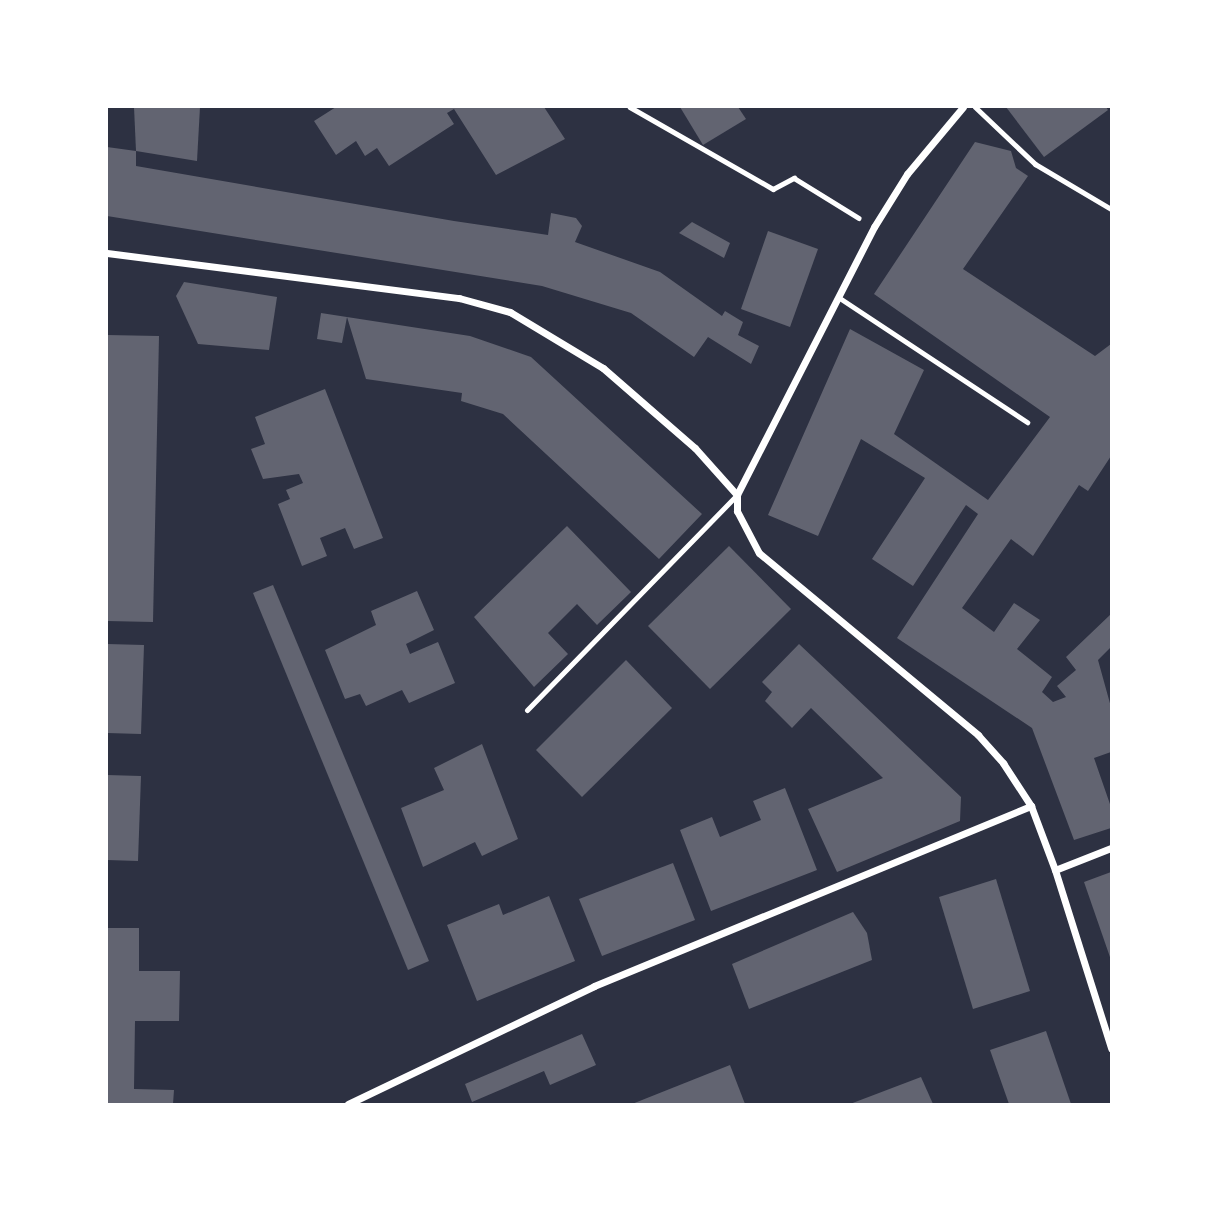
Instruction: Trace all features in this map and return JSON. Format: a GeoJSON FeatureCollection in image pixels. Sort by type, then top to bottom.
{"type":"FeatureCollection","features":[{"type":"Feature","properties":{"kind":"street"},"geometry":{"type":"LineString","coordinates":[[963,107],[906,174],[873,227],[737,495],[738,518],[759,553],[978,735],[1031,807],[1055,870],[1111,1048]]}},
{"type":"Feature","properties":{"kind":"street"},"geometry":{"type":"LineString","coordinates":[[107,253],[459,298],[510,312],[603,368],[695,448],[737,495]]}},
{"type":"Feature","properties":{"kind":"street"},"geometry":{"type":"LineString","coordinates":[[348,1104],[594,986],[1031,807]]}},
{"type":"Feature","properties":{"kind":"street"},"geometry":{"type":"LineString","coordinates":[[1055,870],[1111,848]]}},
{"type":"Feature","properties":{"kind":"lane"},"geometry":{"type":"LineString","coordinates":[[975,107],[1035,164],[1111,209]]}},
{"type":"Feature","properties":{"kind":"lane"},"geometry":{"type":"LineString","coordinates":[[838,297],[1027,422]]}},
{"type":"Feature","properties":{"kind":"lane"},"geometry":{"type":"LineString","coordinates":[[527,710],[737,495]]}},
{"type":"Feature","properties":{"kind":"path"},"geometry":{"type":"LineString","coordinates":[[630,107],[773,189],[794,178],[873,227]]}},
{"type":"Feature","properties":{"kind":"building"},"geometry":{"type":"Polygon","coordinates":[[[134,107],[200,107],[197,161],[136,151],[134,107]]]}},
{"type":"Feature","properties":{"kind":"building"},"geometry":{"type":"Polygon","coordinates":[[[336,107],[544,107],[565,139],[496,175],[454,109],[447,113],[454,124],[389,166],[377,148],[365,156],[356,141],[336,155],[314,121],[336,107]]]}},
{"type":"Feature","properties":{"kind":"building"},"geometry":{"type":"Polygon","coordinates":[[[680,107],[738,107],[746,119],[703,145],[680,107]]]}},
{"type":"Feature","properties":{"kind":"building"},"geometry":{"type":"Polygon","coordinates":[[[1006,107],[1106,107],[1108,110],[1044,157],[1006,107]]]}},
{"type":"Feature","properties":{"kind":"building"},"geometry":{"type":"Polygon","coordinates":[[[975,142],[1011,151],[1016,168],[1028,176],[963,269],[1095,356],[1111,344],[1111,456],[1088,491],[1079,485],[1033,556],[1011,539],[962,608],[994,632],[1014,603],[1040,620],[1017,649],[1052,677],[1042,692],[1053,702],[1066,697],[1057,686],[1076,670],[1066,657],[1111,614],[1111,647],[1098,660],[1111,707],[1111,752],[1094,758],[1111,807],[1111,828],[1074,840],[1032,728],[897,638],[978,514],[966,505],[913,586],[872,559],[925,478],[861,439],[818,536],[768,515],[850,329],[924,370],[894,434],[988,500],[1050,417],[874,294],[975,142]]]}},
{"type":"Feature","properties":{"kind":"building"},"geometry":{"type":"Polygon","coordinates":[[[107,147],[136,151],[136,166],[454,221],[548,235],[551,213],[576,218],[582,226],[575,242],[660,272],[722,316],[725,311],[743,322],[738,335],[759,346],[751,364],[708,337],[694,357],[631,313],[542,286],[107,216],[107,147]]]}},
{"type":"Feature","properties":{"kind":"building"},"geometry":{"type":"Polygon","coordinates":[[[692,222],[730,243],[724,258],[679,233],[692,222]]]}},
{"type":"Feature","properties":{"kind":"building"},"geometry":{"type":"Polygon","coordinates":[[[768,231],[818,249],[790,327],[741,309],[768,231]]]}},
{"type":"Feature","properties":{"kind":"building"},"geometry":{"type":"Polygon","coordinates":[[[184,282],[277,297],[269,350],[198,344],[176,296],[184,282]]]}},
{"type":"Feature","properties":{"kind":"building"},"geometry":{"type":"Polygon","coordinates":[[[321,313],[347,317],[342,343],[317,339],[321,313]]]}},
{"type":"Feature","properties":{"kind":"building"},"geometry":{"type":"Polygon","coordinates":[[[347,317],[470,336],[531,357],[702,514],[659,559],[503,414],[461,401],[462,393],[366,379],[347,317]]]}},
{"type":"Feature","properties":{"kind":"building"},"geometry":{"type":"Polygon","coordinates":[[[107,335],[159,336],[153,622],[107,621],[107,335]]]}},
{"type":"Feature","properties":{"kind":"building"},"geometry":{"type":"Polygon","coordinates":[[[325,389],[383,538],[354,549],[345,528],[320,538],[327,556],[302,566],[278,504],[290,499],[286,490],[303,483],[299,474],[263,479],[251,449],[265,444],[255,417],[325,389]]]}},
{"type":"Feature","properties":{"kind":"building"},"geometry":{"type":"Polygon","coordinates":[[[567,526],[631,592],[597,625],[577,604],[548,633],[568,654],[534,687],[474,617],[567,526]]]}},
{"type":"Feature","properties":{"kind":"building"},"geometry":{"type":"Polygon","coordinates":[[[729,546],[791,609],[710,689],[648,626],[729,546]]]}},
{"type":"Feature","properties":{"kind":"building"},"geometry":{"type":"Polygon","coordinates":[[[273,585],[429,961],[408,970],[253,593],[273,585]]]}},
{"type":"Feature","properties":{"kind":"building"},"geometry":{"type":"Polygon","coordinates":[[[417,591],[434,630],[406,644],[410,654],[438,642],[455,683],[409,703],[402,690],[366,706],[360,694],[345,699],[325,650],[376,625],[371,611],[417,591]]]}},
{"type":"Feature","properties":{"kind":"building"},"geometry":{"type":"Polygon","coordinates":[[[107,644],[144,645],[141,734],[107,733],[107,644]]]}},
{"type":"Feature","properties":{"kind":"building"},"geometry":{"type":"Polygon","coordinates":[[[799,644],[961,797],[960,821],[837,872],[808,809],[883,778],[811,708],[792,728],[765,701],[772,692],[762,682],[799,644]]]}},
{"type":"Feature","properties":{"kind":"building"},"geometry":{"type":"Polygon","coordinates":[[[626,660],[672,708],[582,797],[536,750],[626,660]]]}},
{"type":"Feature","properties":{"kind":"building"},"geometry":{"type":"Polygon","coordinates":[[[482,744],[518,839],[482,856],[475,842],[423,867],[401,808],[444,790],[434,768],[482,744]]]}},
{"type":"Feature","properties":{"kind":"building"},"geometry":{"type":"Polygon","coordinates":[[[107,775],[141,776],[138,861],[107,860],[107,775]]]}},
{"type":"Feature","properties":{"kind":"building"},"geometry":{"type":"Polygon","coordinates":[[[785,788],[817,870],[711,911],[680,830],[712,817],[720,837],[761,820],[753,801],[785,788]]]}},
{"type":"Feature","properties":{"kind":"building"},"geometry":{"type":"Polygon","coordinates":[[[673,863],[695,920],[602,956],[579,899],[673,863]]]}},
{"type":"Feature","properties":{"kind":"building"},"geometry":{"type":"Polygon","coordinates":[[[1111,872],[1111,960],[1084,882],[1111,872]]]}},
{"type":"Feature","properties":{"kind":"building"},"geometry":{"type":"Polygon","coordinates":[[[996,879],[1030,991],[973,1009],[939,897],[996,879]]]}},
{"type":"Feature","properties":{"kind":"building"},"geometry":{"type":"Polygon","coordinates":[[[549,896],[575,961],[477,1001],[447,925],[499,904],[503,915],[549,896]]]}},
{"type":"Feature","properties":{"kind":"building"},"geometry":{"type":"Polygon","coordinates":[[[853,912],[867,933],[872,960],[749,1009],[732,964],[853,912]]]}},
{"type":"Feature","properties":{"kind":"building"},"geometry":{"type":"Polygon","coordinates":[[[107,928],[139,928],[139,971],[180,971],[179,1021],[135,1021],[134,1089],[174,1090],[173,1104],[107,1104],[107,928]]]}},
{"type":"Feature","properties":{"kind":"building"},"geometry":{"type":"Polygon","coordinates":[[[1046,1031],[1071,1104],[1009,1104],[990,1050],[1046,1031]]]}},
{"type":"Feature","properties":{"kind":"building"},"geometry":{"type":"Polygon","coordinates":[[[582,1034],[596,1065],[550,1085],[544,1071],[472,1102],[465,1084],[582,1034]]]}},
{"type":"Feature","properties":{"kind":"building"},"geometry":{"type":"Polygon","coordinates":[[[730,1065],[745,1104],[632,1104],[730,1065]]]}},
{"type":"Feature","properties":{"kind":"building"},"geometry":{"type":"Polygon","coordinates":[[[921,1077],[933,1104],[850,1104],[921,1077]]]}}]}
